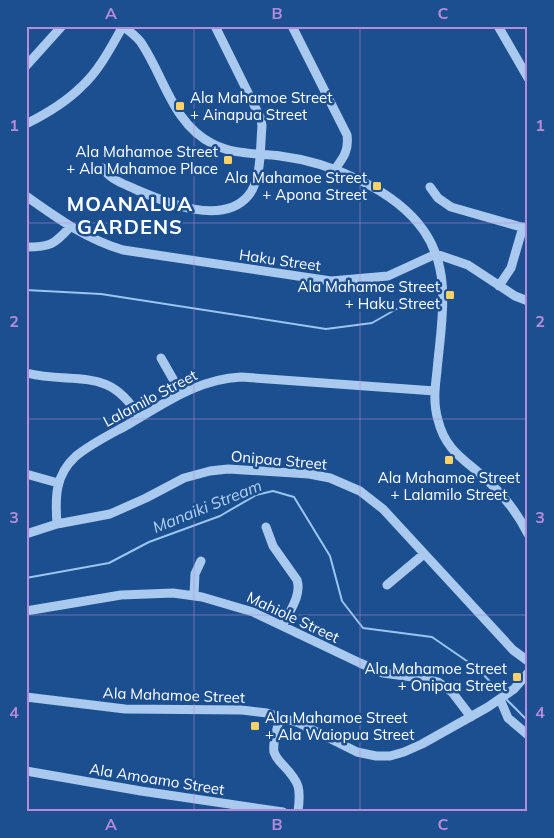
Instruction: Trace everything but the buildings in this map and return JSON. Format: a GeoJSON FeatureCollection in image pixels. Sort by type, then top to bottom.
{"type":"FeatureCollection","features":[{"type":"Feature","properties":{"kind":"street"},"geometry":{"type":"LineString","coordinates":[[26,66],[62,26]]}},
{"type":"Feature","properties":{"kind":"street"},"geometry":{"type":"LineString","coordinates":[[26,124],[51,112],[82,86],[105,57],[123,26],[142,44],[176,110],[193,131],[220,148],[235,152],[302,160],[335,169],[370,186],[396,204],[419,225],[432,245],[442,272],[443,298],[435,391],[438,419],[447,442],[460,459],[488,481],[507,501],[528,534]]}},
{"type":"Feature","properties":{"kind":"street"},"geometry":{"type":"LineString","coordinates":[[103,168],[114,179],[169,203],[191,209],[218,211],[234,206],[252,192],[258,175],[262,126],[258,112],[215,26]]}},
{"type":"Feature","properties":{"kind":"street"},"geometry":{"type":"LineString","coordinates":[[292,26],[347,135],[348,145],[346,154],[335,169]]}},
{"type":"Feature","properties":{"kind":"street"},"geometry":{"type":"LineString","coordinates":[[498,26],[528,78]]}},
{"type":"Feature","properties":{"kind":"street"},"geometry":{"type":"LineString","coordinates":[[26,59],[43,48]]}},
{"type":"Feature","properties":{"kind":"street"},"geometry":{"type":"LineString","coordinates":[[430,187],[438,198],[451,207],[526,228],[511,268],[499,286]]}},
{"type":"Feature","properties":{"kind":"street","name":"Haku Street"},"geometry":{"type":"LineString","coordinates":[[26,196],[70,227],[104,244],[123,250],[332,281],[388,276],[436,254]]}},
{"type":"Feature","properties":{"kind":"street"},"geometry":{"type":"LineString","coordinates":[[26,247],[45,247],[52,244],[70,227]]}},
{"type":"Feature","properties":{"kind":"street"},"geometry":{"type":"LineString","coordinates":[[436,254],[468,265],[515,296],[528,301]]}},
{"type":"Feature","properties":{"kind":"street"},"geometry":{"type":"LineString","coordinates":[[161,358],[181,393]]}},
{"type":"Feature","properties":{"kind":"street"},"geometry":{"type":"LineString","coordinates":[[26,373],[103,383],[126,398],[140,417]]}},
{"type":"Feature","properties":{"kind":"street","name":"Lalamilo Street"},"geometry":{"type":"LineString","coordinates":[[57,524],[56,496],[58,483],[67,465],[76,456],[181,393],[206,382],[223,378],[241,377],[435,391]]}},
{"type":"Feature","properties":{"kind":"street","name":"Onipaa Street"},"geometry":{"type":"LineString","coordinates":[[26,534],[57,524],[110,514],[141,501],[184,478],[210,471],[237,469],[320,476],[341,482],[368,496],[383,509],[513,650],[528,661]]}},
{"type":"Feature","properties":{"kind":"street"},"geometry":{"type":"LineString","coordinates":[[26,474],[58,483]]}},
{"type":"Feature","properties":{"kind":"street"},"geometry":{"type":"LineString","coordinates":[[266,527],[272,546],[296,580],[298,586],[298,593],[283,625]]}},
{"type":"Feature","properties":{"kind":"street"},"geometry":{"type":"LineString","coordinates":[[387,585],[424,554]]}},
{"type":"Feature","properties":{"kind":"street"},"geometry":{"type":"LineString","coordinates":[[194,595],[196,571],[201,561]]}},
{"type":"Feature","properties":{"kind":"street","name":"Mahiole Street"},"geometry":{"type":"LineString","coordinates":[[26,611],[108,596],[194,595],[247,609],[360,664],[383,673],[438,682],[452,692],[471,717]]}},
{"type":"Feature","properties":{"kind":"street","name":"Ala Mahamoe Street"},"geometry":{"type":"LineString","coordinates":[[26,698],[101,707],[242,710],[280,717],[309,727],[357,752],[376,756],[390,756],[404,752],[471,717],[514,689],[528,673]]}},
{"type":"Feature","properties":{"kind":"street"},"geometry":{"type":"LineString","coordinates":[[502,697],[508,718],[528,735]]}},
{"type":"Feature","properties":{"kind":"street"},"geometry":{"type":"LineString","coordinates":[[280,717],[274,750],[276,758],[299,785],[298,812]]}},
{"type":"Feature","properties":{"kind":"street","name":"Ala Amoamo Street"},"geometry":{"type":"LineString","coordinates":[[26,771],[141,791],[283,812]]}},
{"type":"Feature","properties":{"kind":"waterway"},"geometry":{"type":"LineString","coordinates":[[26,290],[101,294],[326,329],[372,323],[400,307],[430,307]]}},
{"type":"Feature","properties":{"kind":"waterway","name":"Manaiki Stream"},"geometry":{"type":"LineString","coordinates":[[26,578],[109,563],[149,542],[220,516],[256,495],[273,491],[294,497],[330,556],[342,601],[363,628],[432,637],[477,668],[502,694]]}},
{"type":"Feature","properties":{"kind":"waterway","name":"Manaiki Stream"},"geometry":{"type":"LineString","coordinates":[[505,698],[528,721]]}},
{"type":"Feature","properties":{"kind":"place","name":"Ala Mahamoe Street + Ainapua Street"},"geometry":{"type":"Point","coordinates":[180,106]}},
{"type":"Feature","properties":{"kind":"place","name":"Ala Mahamoe Street + Ala Mahamoe Place"},"geometry":{"type":"Point","coordinates":[228,160]}},
{"type":"Feature","properties":{"kind":"place","name":"Ala Mahamoe Street + Apona Street"},"geometry":{"type":"Point","coordinates":[377,186]}},
{"type":"Feature","properties":{"kind":"place","name":"Ala Mahamoe Street + Haku Street"},"geometry":{"type":"Point","coordinates":[450,295]}},
{"type":"Feature","properties":{"kind":"place","name":"Ala Mahamoe Street + Lalamilo Street"},"geometry":{"type":"Point","coordinates":[449,460]}},
{"type":"Feature","properties":{"kind":"place","name":"Ala Mahamoe Street + Onipaa Street"},"geometry":{"type":"Point","coordinates":[517,677]}},
{"type":"Feature","properties":{"kind":"place","name":"Ala Mahamoe Street + Ala Waiopua Street"},"geometry":{"type":"Point","coordinates":[255,726]}},
{"type":"Feature","properties":{"kind":"district","name":"MOANALUA GARDENS"},"geometry":{"type":"Point","coordinates":[130,214]}}]}
